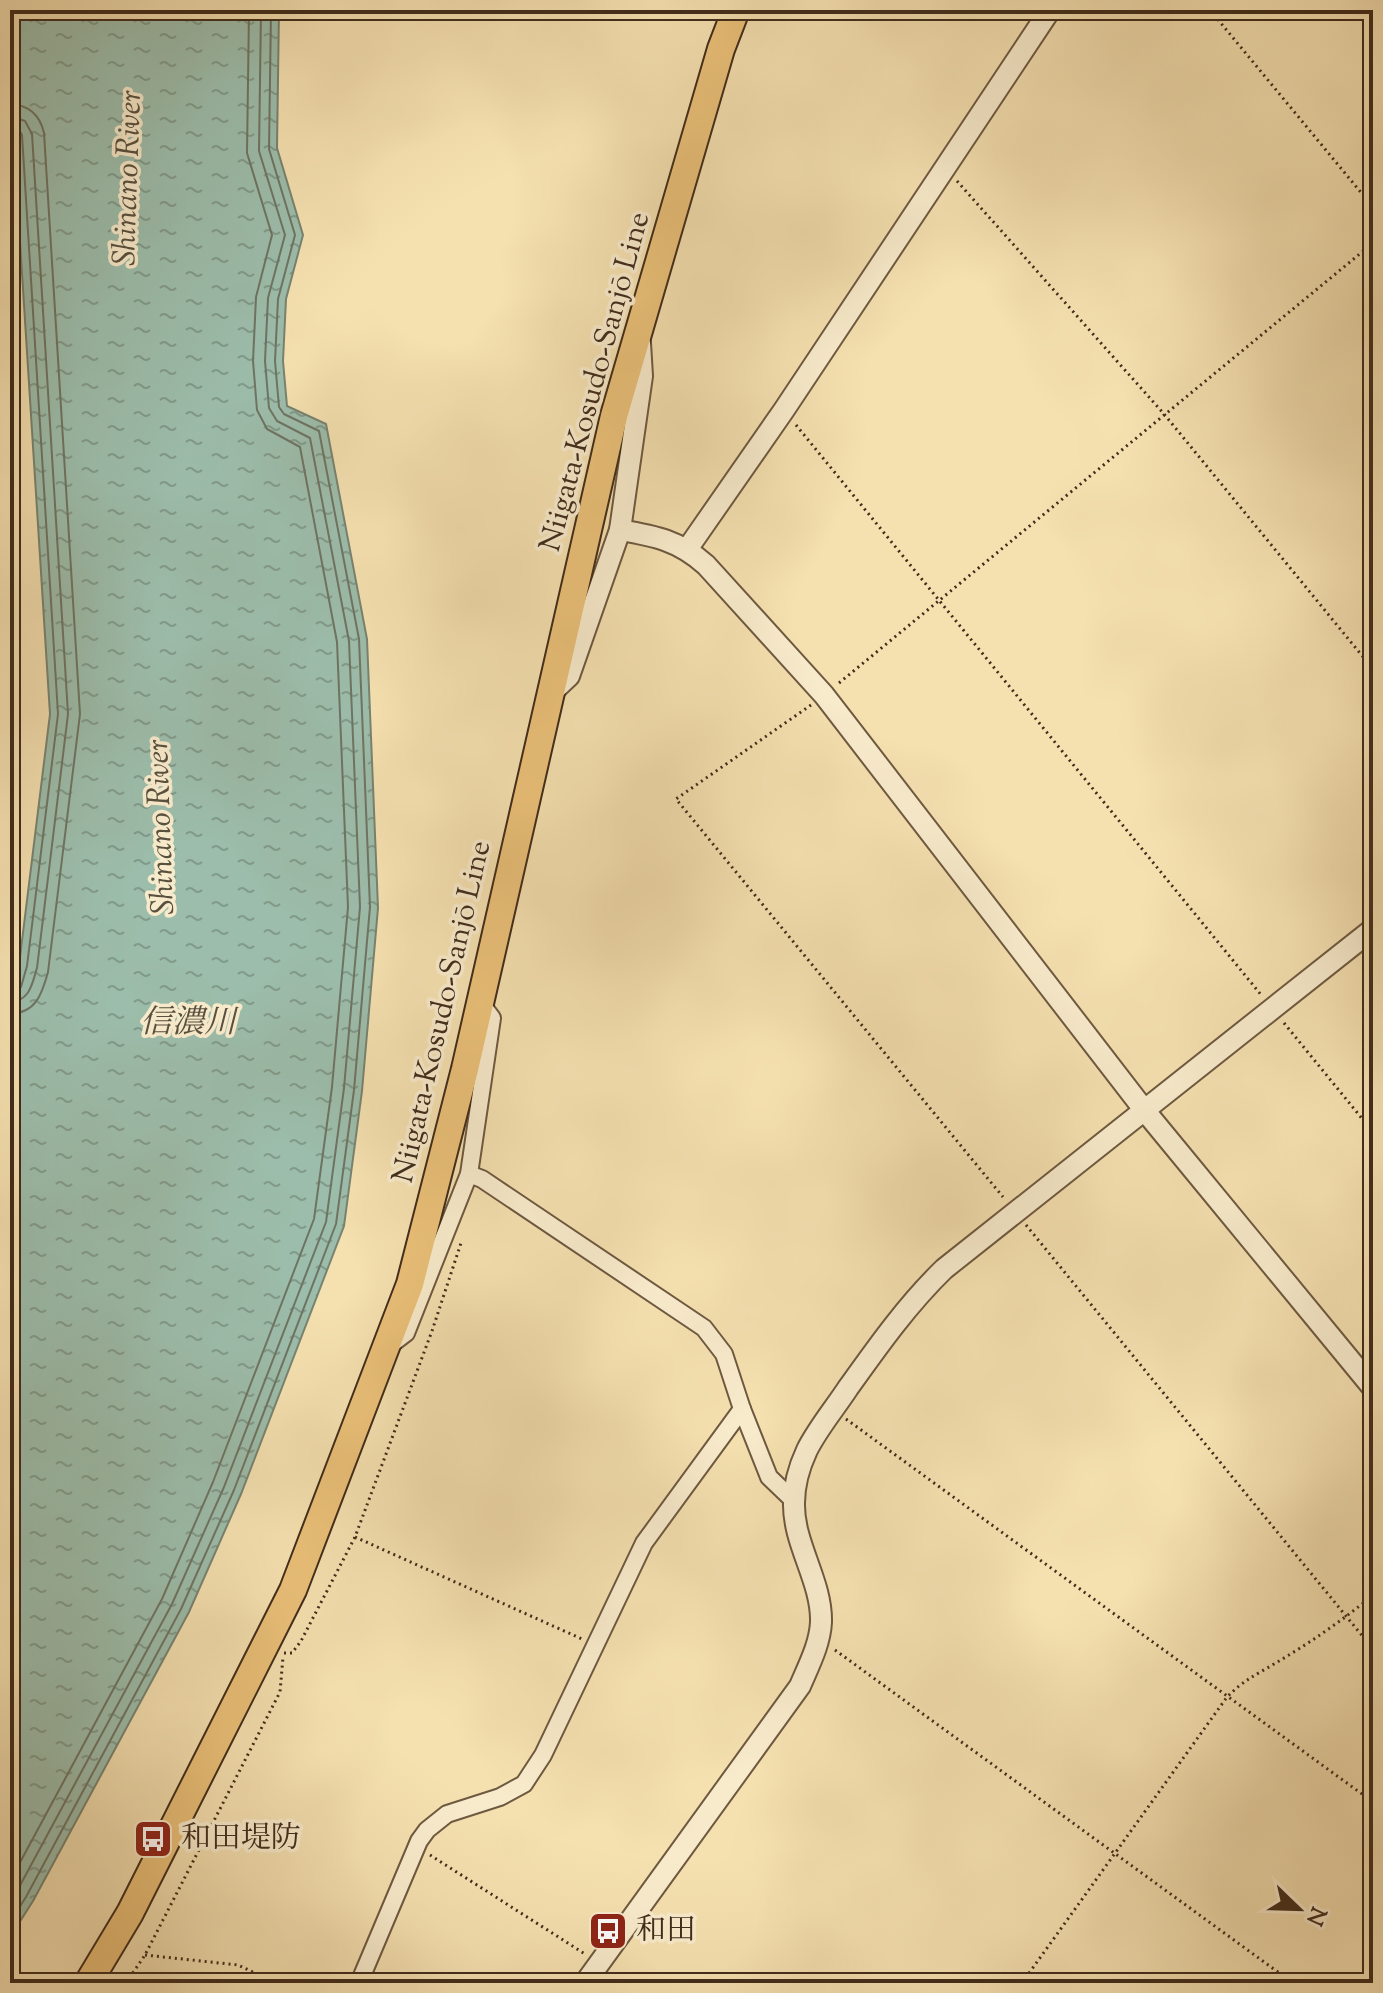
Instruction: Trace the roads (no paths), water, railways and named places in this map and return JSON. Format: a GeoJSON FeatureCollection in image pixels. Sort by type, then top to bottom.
{"type":"FeatureCollection","features":[{"type":"Feature","properties":{"kind":"main road","name":"Niigata-Kosudo-Sanjō Line"},"geometry":{"type":"LineString","coordinates":[[88,1983],[130,1913],[293,1590],[410,1284],[480,1002],[614,416],[721,49],[736,10]]}},
{"type":"Feature","properties":{"kind":"street"},"geometry":{"type":"LineString","coordinates":[[688,548],[784,410],[1050,10]]}},
{"type":"Feature","properties":{"kind":"street"},"geometry":{"type":"LineString","coordinates":[[551,693],[569,676],[620,530],[642,376],[639,331]]}},
{"type":"Feature","properties":{"kind":"street"},"geometry":{"type":"LineString","coordinates":[[620,530],[660,537],[688,548],[824,695],[1145,1111],[1373,1388]]}},
{"type":"Feature","properties":{"kind":"street"},"geometry":{"type":"LineString","coordinates":[[585,1983],[800,1686],[819,1638],[819,1601],[796,1523],[794,1501],[799,1473],[808,1448],[833,1409],[919,1293],[944,1269],[1373,929]]}},
{"type":"Feature","properties":{"kind":"street"},"geometry":{"type":"LineString","coordinates":[[386,1348],[406,1333],[469,1174],[492,1018],[480,1002]]}},
{"type":"Feature","properties":{"kind":"street"},"geometry":{"type":"LineString","coordinates":[[469,1174],[482,1179],[704,1328],[724,1354],[769,1477],[794,1501]]}},
{"type":"Feature","properties":{"kind":"street"},"geometry":{"type":"LineString","coordinates":[[359,1983],[417,1846],[427,1830],[447,1814],[500,1797],[524,1784],[543,1755],[644,1543],[742,1409]]}},
{"type":"Feature","properties":{"kind":"water","name":"信濃川"},"geometry":{"type":"Polygon","coordinates":[[[10,10],[279,10],[277,148],[303,235],[286,299],[283,361],[287,406],[326,424],[367,639],[378,908],[362,1091],[344,1226],[241,1494],[189,1612],[33,1901],[10,1937],[10,996],[19,965],[50,714],[15,163],[10,10]]]}},
{"type":"Feature","properties":{"kind":"place","name":"和田堤防"},"geometry":{"type":"Point","coordinates":[153,1839]}},
{"type":"Feature","properties":{"kind":"place","name":"和田"},"geometry":{"type":"Point","coordinates":[608,1931]}},
{"type":"Feature","properties":{"kind":"water label","name":"Shinano River"},"geometry":{"type":"Point","coordinates":[129,178]}},
{"type":"Feature","properties":{"kind":"water label","name":"Shinano River"},"geometry":{"type":"Point","coordinates":[162,827]}}]}
